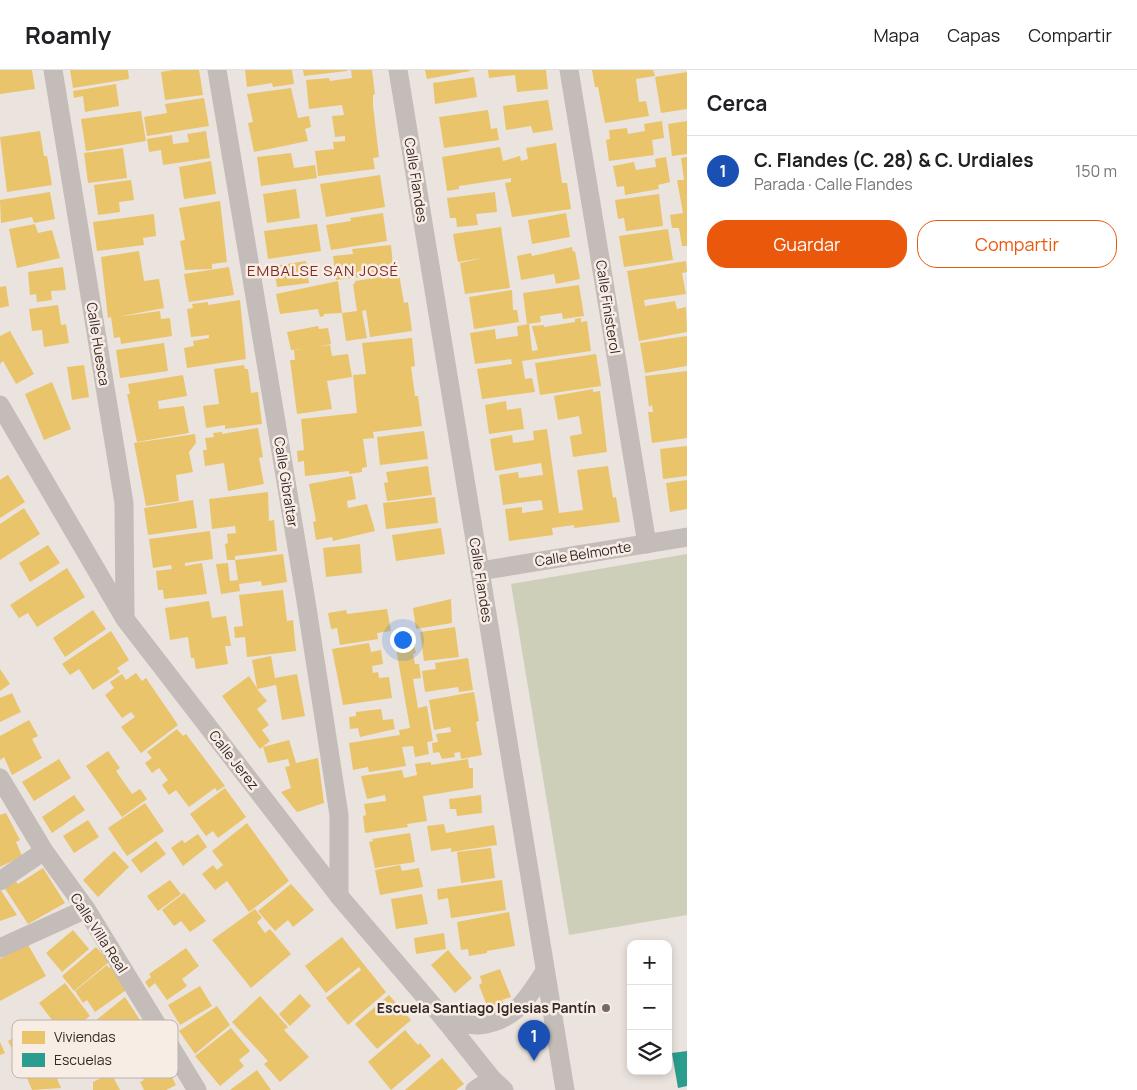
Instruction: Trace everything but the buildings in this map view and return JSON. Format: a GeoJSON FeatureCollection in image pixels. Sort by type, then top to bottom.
{"type":"FeatureCollection","features":[{"type":"Feature","properties":{"kind":"street","name":"Calle Huesca"},"geometry":{"type":"LineString","coordinates":[[53,70],[124,503],[125,619]]}},
{"type":"Feature","properties":{"kind":"street","name":"Calle Gibraltar"},"geometry":{"type":"LineString","coordinates":[[217,70],[305,595],[339,815],[339,896]]}},
{"type":"Feature","properties":{"kind":"street","name":"Calle Flandes"},"geometry":{"type":"LineString","coordinates":[[398,70],[565,1090]]}},
{"type":"Feature","properties":{"kind":"street","name":"Calle Finisterol"},"geometry":{"type":"LineString","coordinates":[[569,70],[647,544]]}},
{"type":"Feature","properties":{"kind":"street","name":"Calle Jerez"},"geometry":{"type":"LineString","coordinates":[[0,405],[125,619],[339,896],[498,1085]]}},
{"type":"Feature","properties":{"kind":"street","name":"Calle Belmonte"},"geometry":{"type":"LineString","coordinates":[[480,571],[687,537]]}},
{"type":"Feature","properties":{"kind":"street","name":"Calle Villa Real"},"geometry":{"type":"LineString","coordinates":[[0,778],[44,850],[86,909],[154,1020]]}},
{"type":"Feature","properties":{"kind":"street"},"geometry":{"type":"LineString","coordinates":[[0,881],[44,850]]}},
{"type":"Feature","properties":{"kind":"street"},"geometry":{"type":"LineString","coordinates":[[0,948],[86,909]]}},
{"type":"Feature","properties":{"kind":"street"},"geometry":{"type":"LineString","coordinates":[[445,1020],[478,1025],[510,1016],[530,994],[545,971]]}},
{"type":"Feature","properties":{"kind":"street","name":"Calle Villa Real"},"geometry":{"type":"LineString","coordinates":[[178,1059],[197,1090]]}},
{"type":"Feature","properties":{"kind":"street"},"geometry":{"type":"LineString","coordinates":[[475,1090],[498,1085]]}},
{"type":"Feature","properties":{"kind":"green space"},"geometry":{"type":"Polygon","coordinates":[[[687,554],[687,915],[569,935],[511,584],[687,554]]]}},
{"type":"Feature","properties":{"kind":"place","name":"Escuela Santiago Iglesias Pantín"},"geometry":{"type":"Point","coordinates":[606,1008]}},
{"type":"Feature","properties":{"kind":"place","name":"C. Flandes (C. 28) & C. Urdiales"},"geometry":{"type":"Point","coordinates":[534,1061]}},
{"type":"Feature","properties":{"kind":"district","name":"EMBALSE SAN JOSÉ"},"geometry":{"type":"Point","coordinates":[323,271]}}]}
